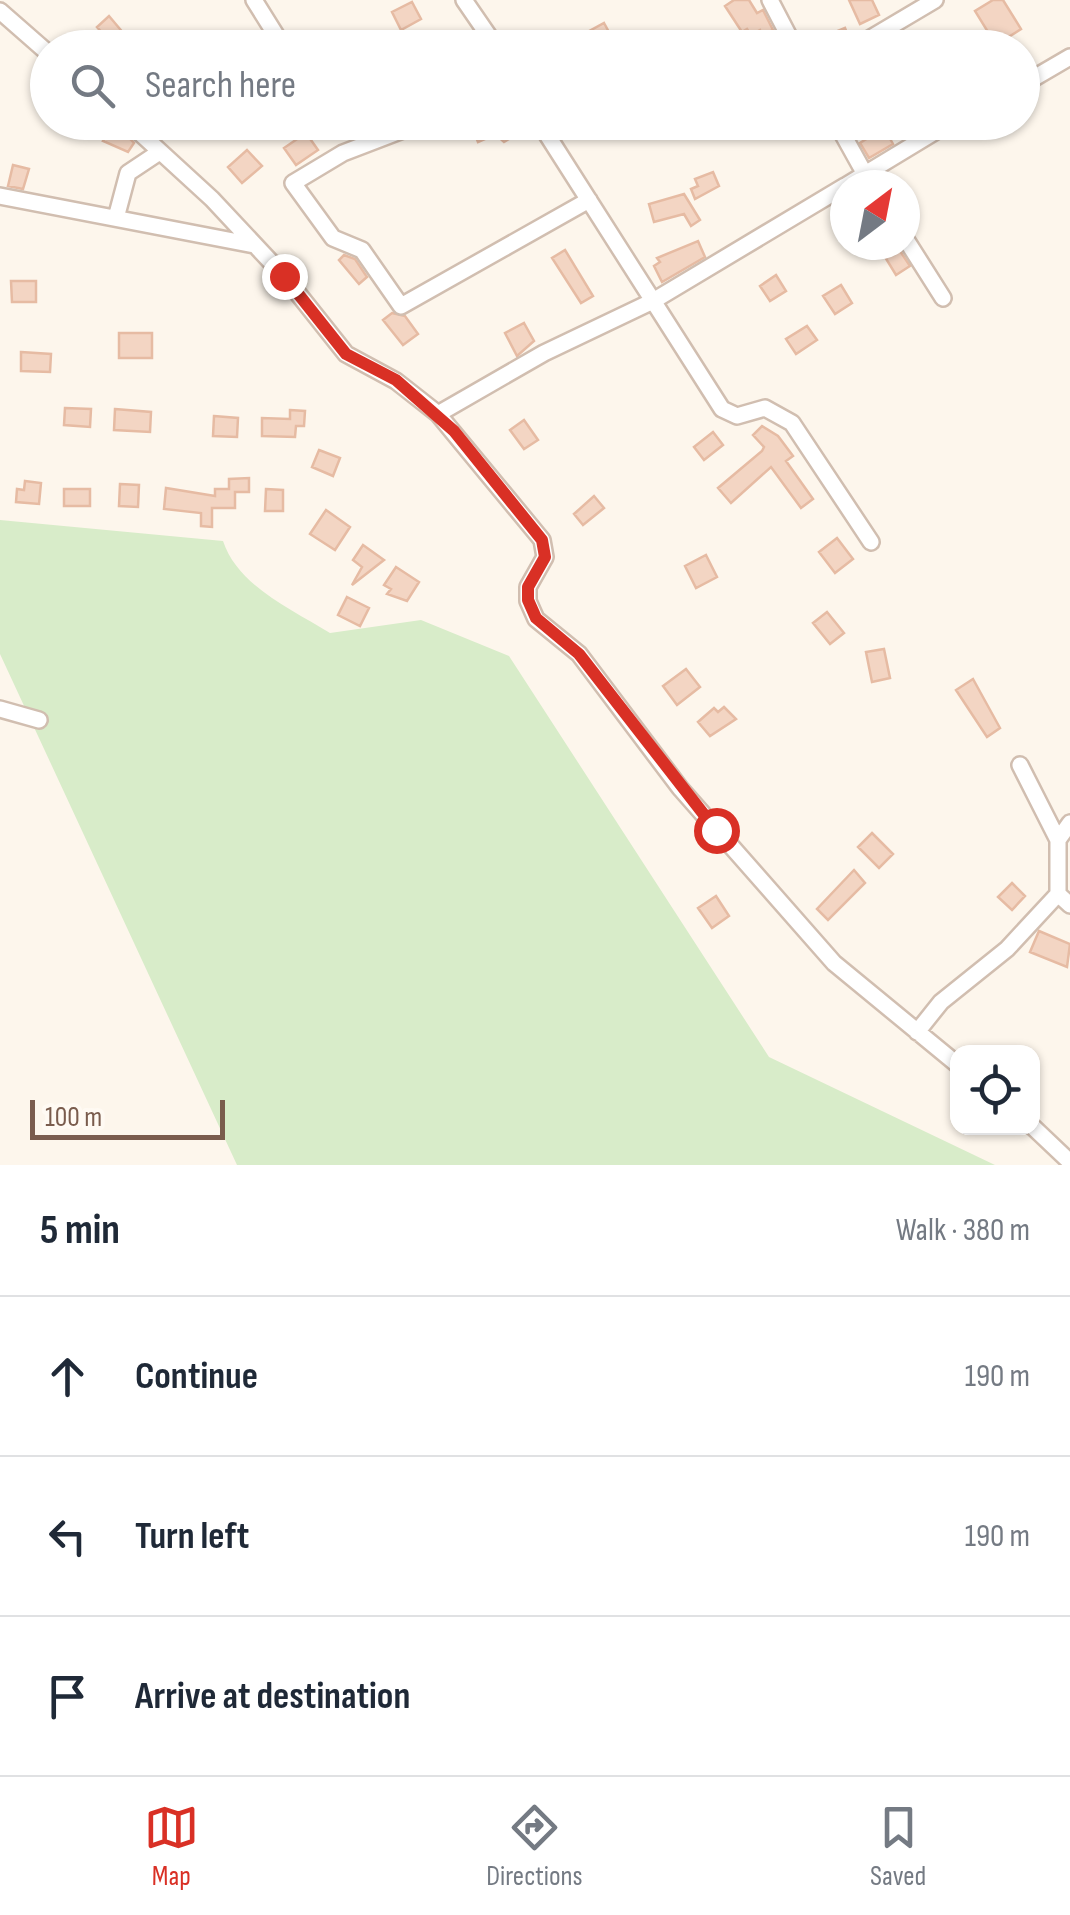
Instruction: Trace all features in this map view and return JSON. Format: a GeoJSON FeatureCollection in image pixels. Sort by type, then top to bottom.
{"type":"FeatureCollection","features":[{"type":"Feature","properties":{"kind":"street"},"geometry":{"type":"LineString","coordinates":[[254,0],[273,30]]}},
{"type":"Feature","properties":{"kind":"street"},"geometry":{"type":"LineString","coordinates":[[464,0],[485,30]]}},
{"type":"Feature","properties":{"kind":"street"},"geometry":{"type":"LineString","coordinates":[[770,0],[786,30]]}},
{"type":"Feature","properties":{"kind":"street"},"geometry":{"type":"LineString","coordinates":[[884,30],[935,0]]}},
{"type":"Feature","properties":{"kind":"street"},"geometry":{"type":"LineString","coordinates":[[0,11],[30,37]]}},
{"type":"Feature","properties":{"kind":"street"},"geometry":{"type":"LineString","coordinates":[[1040,74],[1070,57]]}},
{"type":"Feature","properties":{"kind":"street"},"geometry":{"type":"LineString","coordinates":[[145,140],[212,199],[346,354],[396,380],[438,414],[542,540],[545,557],[528,587],[528,600],[536,618],[579,654],[680,788],[807,934],[950,1059]]}},
{"type":"Feature","properties":{"kind":"street"},"geometry":{"type":"LineString","coordinates":[[377,140],[343,153],[293,183],[333,238],[362,250],[401,306],[588,200]]}},
{"type":"Feature","properties":{"kind":"street"},"geometry":{"type":"LineString","coordinates":[[551,140],[722,409],[737,416],[765,408],[792,423],[871,542]]}},
{"type":"Feature","properties":{"kind":"street"},"geometry":{"type":"LineString","coordinates":[[846,140],[863,170]]}},
{"type":"Feature","properties":{"kind":"street"},"geometry":{"type":"LineString","coordinates":[[881,170],[925,140]]}},
{"type":"Feature","properties":{"kind":"street"},"geometry":{"type":"LineString","coordinates":[[116,218],[128,172],[158,153]]}},
{"type":"Feature","properties":{"kind":"street"},"geometry":{"type":"LineString","coordinates":[[0,196],[254,246]]}},
{"type":"Feature","properties":{"kind":"street"},"geometry":{"type":"LineString","coordinates":[[438,414],[544,353],[653,301],[830,196]]}},
{"type":"Feature","properties":{"kind":"street"},"geometry":{"type":"LineString","coordinates":[[919,260],[942,298]]}},
{"type":"Feature","properties":{"kind":"street"},"geometry":{"type":"LineString","coordinates":[[0,708],[39,720]]}},
{"type":"Feature","properties":{"kind":"street"},"geometry":{"type":"LineString","coordinates":[[916,1032],[941,1002],[1064,899],[1058,840],[1020,765]]}},
{"type":"Feature","properties":{"kind":"street"},"geometry":{"type":"LineString","coordinates":[[1058,840],[1070,822]]}},
{"type":"Feature","properties":{"kind":"street"},"geometry":{"type":"LineString","coordinates":[[1040,1134],[1070,1162]]}},
{"type":"Feature","properties":{"kind":"green space"},"geometry":{"type":"Polygon","coordinates":[[[0,520],[223,541],[230,557],[253,584],[330,633],[421,620],[509,656],[769,1057],[995,1165],[237,1165],[0,654],[0,520]]]}},
{"type":"Feature","properties":{"kind":"building"},"geometry":{"type":"Polygon","coordinates":[[[734,0],[749,0],[757,13],[763,10],[773,30],[741,30],[725,6],[734,0]]]}},
{"type":"Feature","properties":{"kind":"building"},"geometry":{"type":"Polygon","coordinates":[[[849,0],[872,0],[879,15],[860,24],[849,0]]]}},
{"type":"Feature","properties":{"kind":"building"},"geometry":{"type":"Polygon","coordinates":[[[993,0],[1003,0],[1021,29],[987,30],[975,11],[993,0]]]}},
{"type":"Feature","properties":{"kind":"building"},"geometry":{"type":"Polygon","coordinates":[[[412,2],[421,19],[401,30],[392,12],[412,2]]]}},
{"type":"Feature","properties":{"kind":"building"},"geometry":{"type":"Polygon","coordinates":[[[109,16],[121,30],[100,30],[97,27],[109,16]]]}},
{"type":"Feature","properties":{"kind":"building"},"geometry":{"type":"Polygon","coordinates":[[[131,140],[134,143],[128,152],[103,141],[131,140]]]}},
{"type":"Feature","properties":{"kind":"building"},"geometry":{"type":"Polygon","coordinates":[[[296,140],[311,140],[318,150],[296,165],[284,148],[296,140]]]}},
{"type":"Feature","properties":{"kind":"building"},"geometry":{"type":"Polygon","coordinates":[[[891,140],[893,144],[869,158],[860,143],[891,140]]]}},
{"type":"Feature","properties":{"kind":"building"},"geometry":{"type":"Polygon","coordinates":[[[247,150],[262,166],[242,183],[228,167],[247,150]]]}},
{"type":"Feature","properties":{"kind":"building"},"geometry":{"type":"Polygon","coordinates":[[[13,165],[29,169],[23,189],[8,186],[13,165]]]}},
{"type":"Feature","properties":{"kind":"building"},"geometry":{"type":"Polygon","coordinates":[[[713,172],[719,186],[695,199],[691,189],[698,186],[695,179],[713,172]]]}},
{"type":"Feature","properties":{"kind":"building"},"geometry":{"type":"Polygon","coordinates":[[[684,194],[700,220],[691,226],[684,214],[654,222],[649,204],[684,194]]]}},
{"type":"Feature","properties":{"kind":"building"},"geometry":{"type":"Polygon","coordinates":[[[698,241],[705,257],[662,282],[654,266],[660,262],[657,258],[698,241]]]}},
{"type":"Feature","properties":{"kind":"building"},"geometry":{"type":"Polygon","coordinates":[[[565,250],[593,296],[581,303],[552,258],[565,250]]]}},
{"type":"Feature","properties":{"kind":"building"},"geometry":{"type":"Polygon","coordinates":[[[344,255],[355,259],[367,277],[359,284],[339,260],[344,255]]]}},
{"type":"Feature","properties":{"kind":"building"},"geometry":{"type":"Polygon","coordinates":[[[887,260],[906,260],[910,266],[896,275],[887,260]]]}},
{"type":"Feature","properties":{"kind":"building"},"geometry":{"type":"Polygon","coordinates":[[[776,275],[786,291],[770,301],[760,286],[776,275]]]}},
{"type":"Feature","properties":{"kind":"building"},"geometry":{"type":"Polygon","coordinates":[[[11,281],[36,281],[36,302],[12,302],[11,281]]]}},
{"type":"Feature","properties":{"kind":"building"},"geometry":{"type":"Polygon","coordinates":[[[841,285],[852,303],[835,314],[823,296],[841,285]]]}},
{"type":"Feature","properties":{"kind":"building"},"geometry":{"type":"Polygon","coordinates":[[[392,313],[405,316],[418,334],[403,345],[383,320],[392,313]]]}},
{"type":"Feature","properties":{"kind":"building"},"geometry":{"type":"Polygon","coordinates":[[[524,323],[534,341],[517,356],[505,333],[524,323]]]}},
{"type":"Feature","properties":{"kind":"building"},"geometry":{"type":"Polygon","coordinates":[[[807,326],[817,340],[796,354],[786,339],[807,326]]]}},
{"type":"Feature","properties":{"kind":"building"},"geometry":{"type":"Polygon","coordinates":[[[119,333],[152,333],[152,358],[119,358],[119,333]]]}},
{"type":"Feature","properties":{"kind":"building"},"geometry":{"type":"Polygon","coordinates":[[[21,352],[51,354],[50,372],[21,371],[21,352]]]}},
{"type":"Feature","properties":{"kind":"building"},"geometry":{"type":"Polygon","coordinates":[[[65,408],[91,409],[90,427],[64,425],[65,408]]]}},
{"type":"Feature","properties":{"kind":"building"},"geometry":{"type":"Polygon","coordinates":[[[115,409],[151,412],[150,432],[114,430],[115,409]]]}},
{"type":"Feature","properties":{"kind":"building"},"geometry":{"type":"Polygon","coordinates":[[[290,410],[305,411],[304,426],[296,426],[295,437],[262,436],[262,418],[290,419],[290,410]]]}},
{"type":"Feature","properties":{"kind":"building"},"geometry":{"type":"Polygon","coordinates":[[[214,416],[238,418],[237,437],[213,436],[214,416]]]}},
{"type":"Feature","properties":{"kind":"building"},"geometry":{"type":"Polygon","coordinates":[[[524,420],[538,440],[524,449],[510,430],[524,420]]]}},
{"type":"Feature","properties":{"kind":"building"},"geometry":{"type":"Polygon","coordinates":[[[762,426],[778,436],[793,456],[786,461],[813,499],[801,508],[771,467],[731,503],[718,488],[762,451],[764,447],[753,435],[762,426]]]}},
{"type":"Feature","properties":{"kind":"building"},"geometry":{"type":"Polygon","coordinates":[[[713,432],[723,445],[704,460],[694,447],[713,432]]]}},
{"type":"Feature","properties":{"kind":"building"},"geometry":{"type":"Polygon","coordinates":[[[319,450],[340,458],[333,476],[312,467],[319,450]]]}},
{"type":"Feature","properties":{"kind":"building"},"geometry":{"type":"Polygon","coordinates":[[[249,478],[249,492],[235,492],[235,508],[212,508],[212,527],[201,526],[201,513],[164,509],[166,488],[215,496],[215,489],[229,489],[229,479],[249,478]]]}},
{"type":"Feature","properties":{"kind":"building"},"geometry":{"type":"Polygon","coordinates":[[[25,481],[41,483],[39,504],[16,502],[17,489],[24,490],[25,481]]]}},
{"type":"Feature","properties":{"kind":"building"},"geometry":{"type":"Polygon","coordinates":[[[120,484],[139,485],[138,507],[119,506],[120,484]]]}},
{"type":"Feature","properties":{"kind":"building"},"geometry":{"type":"Polygon","coordinates":[[[64,489],[90,489],[90,506],[64,506],[64,489]]]}},
{"type":"Feature","properties":{"kind":"building"},"geometry":{"type":"Polygon","coordinates":[[[266,489],[283,490],[283,511],[265,511],[266,489]]]}},
{"type":"Feature","properties":{"kind":"building"},"geometry":{"type":"Polygon","coordinates":[[[594,496],[604,508],[583,525],[574,514],[594,496]]]}},
{"type":"Feature","properties":{"kind":"building"},"geometry":{"type":"Polygon","coordinates":[[[326,510],[350,527],[335,550],[310,534],[326,510]]]}},
{"type":"Feature","properties":{"kind":"building"},"geometry":{"type":"Polygon","coordinates":[[[837,538],[853,559],[835,573],[819,552],[837,538]]]}},
{"type":"Feature","properties":{"kind":"building"},"geometry":{"type":"Polygon","coordinates":[[[363,545],[384,560],[352,585],[362,567],[353,560],[363,545]]]}},
{"type":"Feature","properties":{"kind":"building"},"geometry":{"type":"Polygon","coordinates":[[[706,555],[717,577],[696,588],[685,566],[706,555]]]}},
{"type":"Feature","properties":{"kind":"building"},"geometry":{"type":"Polygon","coordinates":[[[396,567],[419,582],[407,601],[387,594],[391,589],[384,585],[396,567]]]}},
{"type":"Feature","properties":{"kind":"building"},"geometry":{"type":"Polygon","coordinates":[[[347,597],[369,608],[360,626],[338,615],[347,597]]]}},
{"type":"Feature","properties":{"kind":"building"},"geometry":{"type":"Polygon","coordinates":[[[827,612],[844,633],[830,644],[813,623],[827,612]]]}},
{"type":"Feature","properties":{"kind":"building"},"geometry":{"type":"Polygon","coordinates":[[[884,649],[890,678],[872,682],[866,652],[884,649]]]}},
{"type":"Feature","properties":{"kind":"building"},"geometry":{"type":"Polygon","coordinates":[[[686,669],[700,687],[677,705],[663,686],[686,669]]]}},
{"type":"Feature","properties":{"kind":"building"},"geometry":{"type":"Polygon","coordinates":[[[973,679],[1000,728],[987,737],[956,690],[973,679]]]}},
{"type":"Feature","properties":{"kind":"building"},"geometry":{"type":"Polygon","coordinates":[[[724,707],[736,719],[710,736],[698,722],[714,708],[718,712],[724,707]]]}},
{"type":"Feature","properties":{"kind":"building"},"geometry":{"type":"Polygon","coordinates":[[[872,833],[893,854],[879,868],[858,847],[872,833]]]}},
{"type":"Feature","properties":{"kind":"building"},"geometry":{"type":"Polygon","coordinates":[[[854,870],[865,883],[828,920],[817,909],[854,870]]]}},
{"type":"Feature","properties":{"kind":"building"},"geometry":{"type":"Polygon","coordinates":[[[1012,883],[1025,896],[1012,910],[998,897],[1012,883]]]}},
{"type":"Feature","properties":{"kind":"building"},"geometry":{"type":"Polygon","coordinates":[[[716,896],[729,916],[712,928],[698,908],[716,896]]]}},
{"type":"Feature","properties":{"kind":"building"},"geometry":{"type":"Polygon","coordinates":[[[1039,931],[1070,944],[1067,967],[1030,952],[1039,931]]]}},
{"type":"Feature","properties":{"kind":"route"},"geometry":{"type":"LineString","coordinates":[[284,276],[346,354],[396,380],[438,414],[542,540],[545,557],[528,587],[528,600],[536,618],[579,654],[716,830]]}}]}
